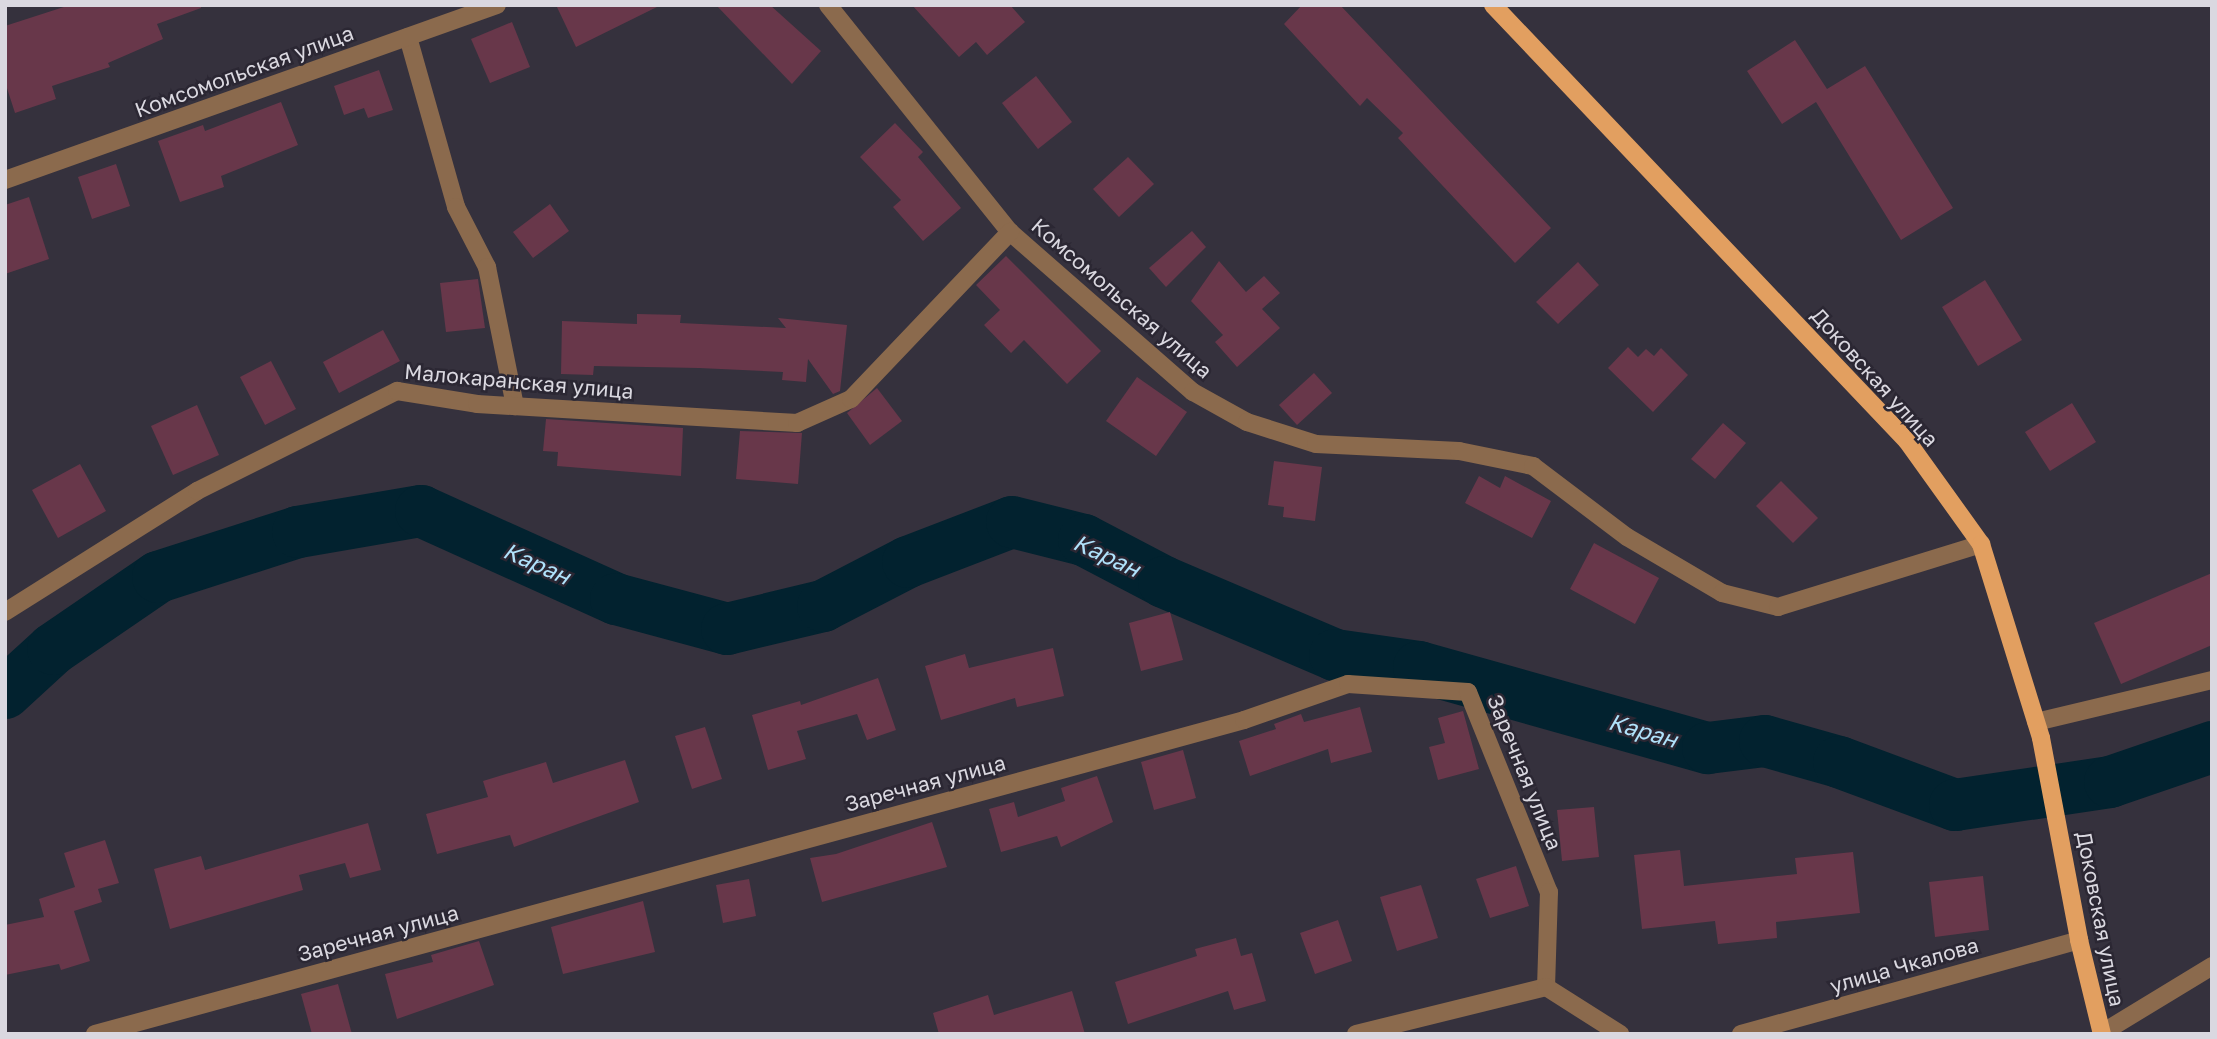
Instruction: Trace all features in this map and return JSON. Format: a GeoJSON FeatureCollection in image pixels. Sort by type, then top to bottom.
{"type":"FeatureCollection","features":[{"type":"Feature","properties":{"kind":"main road","name":"Доковская улица"},"geometry":{"type":"LineString","coordinates":[[1493,5],[1907,441],[1981,544],[2038,730],[2058,819],[2079,940],[2102,1034]]}},
{"type":"Feature","properties":{"kind":"street","name":"Комсомольская улица"},"geometry":{"type":"LineString","coordinates":[[5,180],[497,5]]}},
{"type":"Feature","properties":{"kind":"street","name":"Комсомольская улица"},"geometry":{"type":"LineString","coordinates":[[828,5],[1010,232],[1193,392],[1247,422],[1316,444],[1459,451],[1533,466],[1627,537],[1722,593],[1777,607],[1981,544]]}},
{"type":"Feature","properties":{"kind":"street"},"geometry":{"type":"LineString","coordinates":[[408,37],[456,207],[487,267],[515,406]]}},
{"type":"Feature","properties":{"kind":"street","name":"Малокаранская улица"},"geometry":{"type":"LineString","coordinates":[[5,612],[197,491],[397,391],[515,406],[797,423],[851,399],[1010,232]]}},
{"type":"Feature","properties":{"kind":"street"},"geometry":{"type":"LineString","coordinates":[[2038,730],[2212,680]]}},
{"type":"Feature","properties":{"kind":"street","name":"Заречная улица"},"geometry":{"type":"LineString","coordinates":[[96,1034],[1244,720],[1348,684],[1468,692],[1549,892],[1546,987]]}},
{"type":"Feature","properties":{"kind":"street","name":"улица Чкалова"},"geometry":{"type":"LineString","coordinates":[[1741,1034],[2079,940]]}},
{"type":"Feature","properties":{"kind":"street","name":"Доковская улица"},"geometry":{"type":"LineString","coordinates":[[2102,1034],[2212,966]]}},
{"type":"Feature","properties":{"kind":"street"},"geometry":{"type":"LineString","coordinates":[[1356,1034],[1546,987],[1620,1034]]}},
{"type":"Feature","properties":{"kind":"building"},"geometry":{"type":"Polygon","coordinates":[[[70,5],[201,5],[201,8],[157,24],[163,39],[108,63],[110,67],[52,86],[56,99],[15,113],[5,82],[5,26],[70,5]]]}},
{"type":"Feature","properties":{"kind":"building"},"geometry":{"type":"Polygon","coordinates":[[[556,5],[661,5],[576,47],[556,5]]]}},
{"type":"Feature","properties":{"kind":"building"},"geometry":{"type":"Polygon","coordinates":[[[716,5],[770,5],[821,51],[792,84],[716,5]]]}},
{"type":"Feature","properties":{"kind":"building"},"geometry":{"type":"Polygon","coordinates":[[[912,5],[1010,5],[1025,22],[987,55],[976,42],[959,57],[912,5]]]}},
{"type":"Feature","properties":{"kind":"building"},"geometry":{"type":"Polygon","coordinates":[[[1302,5],[1340,5],[1551,228],[1515,263],[1398,138],[1403,133],[1367,98],[1360,106],[1284,24],[1302,5]]]}},
{"type":"Feature","properties":{"kind":"building"},"geometry":{"type":"Polygon","coordinates":[[[512,22],[530,67],[490,83],[471,39],[512,22]]]}},
{"type":"Feature","properties":{"kind":"building"},"geometry":{"type":"Polygon","coordinates":[[[1795,40],[1827,89],[1865,66],[1953,208],[1901,240],[1816,102],[1782,124],[1747,71],[1795,40]]]}},
{"type":"Feature","properties":{"kind":"building"},"geometry":{"type":"Polygon","coordinates":[[[379,70],[393,110],[368,118],[364,108],[344,115],[334,86],[379,70]]]}},
{"type":"Feature","properties":{"kind":"building"},"geometry":{"type":"Polygon","coordinates":[[[1036,76],[1072,122],[1038,149],[1002,103],[1036,76]]]}},
{"type":"Feature","properties":{"kind":"building"},"geometry":{"type":"Polygon","coordinates":[[[281,102],[298,145],[221,176],[224,187],[180,202],[158,141],[203,125],[205,131],[281,102]]]}},
{"type":"Feature","properties":{"kind":"building"},"geometry":{"type":"Polygon","coordinates":[[[895,123],[923,152],[918,157],[961,208],[923,241],[893,207],[901,200],[860,157],[895,123]]]}},
{"type":"Feature","properties":{"kind":"building"},"geometry":{"type":"Polygon","coordinates":[[[1128,157],[1154,184],[1119,217],[1093,189],[1128,157]]]}},
{"type":"Feature","properties":{"kind":"building"},"geometry":{"type":"Polygon","coordinates":[[[116,164],[130,206],[92,219],[78,177],[116,164]]]}},
{"type":"Feature","properties":{"kind":"building"},"geometry":{"type":"Polygon","coordinates":[[[29,197],[49,259],[5,274],[5,205],[29,197]]]}},
{"type":"Feature","properties":{"kind":"building"},"geometry":{"type":"Polygon","coordinates":[[[550,204],[569,231],[533,258],[513,232],[550,204]]]}},
{"type":"Feature","properties":{"kind":"building"},"geometry":{"type":"Polygon","coordinates":[[[1192,231],[1206,247],[1166,287],[1149,268],[1192,231]]]}},
{"type":"Feature","properties":{"kind":"building"},"geometry":{"type":"Polygon","coordinates":[[[1006,256],[1101,351],[1067,384],[1024,340],[1011,353],[984,325],[1000,310],[976,285],[1006,256]]]}},
{"type":"Feature","properties":{"kind":"building"},"geometry":{"type":"Polygon","coordinates":[[[1219,261],[1246,292],[1264,276],[1280,293],[1262,309],[1280,328],[1237,367],[1215,342],[1223,335],[1191,301],[1219,261]]]}},
{"type":"Feature","properties":{"kind":"building"},"geometry":{"type":"Polygon","coordinates":[[[1578,262],[1599,285],[1558,324],[1536,302],[1578,262]]]}},
{"type":"Feature","properties":{"kind":"building"},"geometry":{"type":"Polygon","coordinates":[[[478,279],[485,328],[446,332],[440,283],[478,279]]]}},
{"type":"Feature","properties":{"kind":"building"},"geometry":{"type":"Polygon","coordinates":[[[1985,280],[2022,340],[1978,366],[1942,307],[1985,280]]]}},
{"type":"Feature","properties":{"kind":"building"},"geometry":{"type":"Polygon","coordinates":[[[637,314],[681,315],[680,323],[786,328],[778,318],[847,325],[840,391],[833,394],[808,359],[806,382],[782,380],[783,372],[699,368],[594,366],[593,375],[561,374],[562,321],[637,324],[637,314]]]}},
{"type":"Feature","properties":{"kind":"building"},"geometry":{"type":"Polygon","coordinates":[[[383,330],[400,361],[339,393],[323,362],[383,330]]]}},
{"type":"Feature","properties":{"kind":"building"},"geometry":{"type":"Polygon","coordinates":[[[1628,347],[1638,357],[1646,349],[1654,356],[1661,348],[1688,375],[1653,412],[1608,368],[1628,347]]]}},
{"type":"Feature","properties":{"kind":"building"},"geometry":{"type":"Polygon","coordinates":[[[271,361],[296,409],[265,425],[240,377],[271,361]]]}},
{"type":"Feature","properties":{"kind":"building"},"geometry":{"type":"Polygon","coordinates":[[[1314,373],[1332,393],[1297,425],[1279,405],[1314,373]]]}},
{"type":"Feature","properties":{"kind":"building"},"geometry":{"type":"Polygon","coordinates":[[[1137,377],[1187,412],[1156,456],[1106,421],[1137,377]]]}},
{"type":"Feature","properties":{"kind":"building"},"geometry":{"type":"Polygon","coordinates":[[[877,388],[902,421],[870,445],[847,413],[877,388]]]}},
{"type":"Feature","properties":{"kind":"building"},"geometry":{"type":"Polygon","coordinates":[[[2072,403],[2096,442],[2050,471],[2025,432],[2072,403]]]}},
{"type":"Feature","properties":{"kind":"building"},"geometry":{"type":"Polygon","coordinates":[[[197,405],[219,455],[173,475],[151,426],[197,405]]]}},
{"type":"Feature","properties":{"kind":"building"},"geometry":{"type":"Polygon","coordinates":[[[546,419],[683,428],[681,476],[557,466],[558,452],[543,451],[546,419]]]}},
{"type":"Feature","properties":{"kind":"building"},"geometry":{"type":"Polygon","coordinates":[[[1723,423],[1746,443],[1715,479],[1691,459],[1723,423]]]}},
{"type":"Feature","properties":{"kind":"building"},"geometry":{"type":"Polygon","coordinates":[[[740,431],[802,433],[798,484],[736,479],[740,431]]]}},
{"type":"Feature","properties":{"kind":"building"},"geometry":{"type":"Polygon","coordinates":[[[1274,461],[1322,467],[1315,521],[1283,517],[1284,507],[1268,505],[1274,461]]]}},
{"type":"Feature","properties":{"kind":"building"},"geometry":{"type":"Polygon","coordinates":[[[80,464],[106,511],[58,538],[32,490],[80,464]]]}},
{"type":"Feature","properties":{"kind":"building"},"geometry":{"type":"Polygon","coordinates":[[[1479,476],[1500,488],[1505,476],[1551,501],[1532,538],[1465,503],[1479,476]]]}},
{"type":"Feature","properties":{"kind":"building"},"geometry":{"type":"Polygon","coordinates":[[[1781,481],[1818,518],[1793,543],[1756,506],[1781,481]]]}},
{"type":"Feature","properties":{"kind":"building"},"geometry":{"type":"Polygon","coordinates":[[[1594,543],[1659,578],[1635,624],[1570,589],[1594,543]]]}},
{"type":"Feature","properties":{"kind":"building"},"geometry":{"type":"Polygon","coordinates":[[[2212,573],[2212,645],[2121,684],[2094,623],[2212,573]]]}},
{"type":"Feature","properties":{"kind":"building"},"geometry":{"type":"Polygon","coordinates":[[[1170,612],[1183,660],[1141,671],[1129,623],[1170,612]]]}},
{"type":"Feature","properties":{"kind":"building"},"geometry":{"type":"Polygon","coordinates":[[[1053,648],[1064,696],[1017,707],[1015,698],[941,720],[925,666],[965,654],[969,668],[1053,648]]]}},
{"type":"Feature","properties":{"kind":"building"},"geometry":{"type":"Polygon","coordinates":[[[878,678],[896,730],[867,740],[857,714],[797,731],[806,759],[768,770],[752,715],[800,701],[801,705],[878,678]]]}},
{"type":"Feature","properties":{"kind":"building"},"geometry":{"type":"Polygon","coordinates":[[[1360,707],[1372,752],[1331,763],[1328,749],[1250,776],[1239,741],[1276,729],[1274,724],[1301,714],[1304,722],[1360,707]]]}},
{"type":"Feature","properties":{"kind":"building"},"geometry":{"type":"Polygon","coordinates":[[[1463,711],[1479,769],[1438,780],[1429,747],[1445,743],[1438,718],[1463,711]]]}},
{"type":"Feature","properties":{"kind":"building"},"geometry":{"type":"Polygon","coordinates":[[[705,727],[722,779],[692,789],[675,736],[705,727]]]}},
{"type":"Feature","properties":{"kind":"building"},"geometry":{"type":"Polygon","coordinates":[[[1183,750],[1196,798],[1154,810],[1141,762],[1183,750]]]}},
{"type":"Feature","properties":{"kind":"building"},"geometry":{"type":"Polygon","coordinates":[[[625,760],[639,802],[514,847],[510,835],[437,854],[426,814],[488,797],[483,781],[546,762],[553,783],[625,760]]]}},
{"type":"Feature","properties":{"kind":"building"},"geometry":{"type":"Polygon","coordinates":[[[1097,776],[1113,822],[1061,847],[1057,836],[1001,852],[989,809],[1014,802],[1018,817],[1065,801],[1061,788],[1097,776]]]}},
{"type":"Feature","properties":{"kind":"building"},"geometry":{"type":"Polygon","coordinates":[[[1594,807],[1599,857],[1562,861],[1557,810],[1594,807]]]}},
{"type":"Feature","properties":{"kind":"building"},"geometry":{"type":"Polygon","coordinates":[[[932,822],[947,867],[822,902],[810,858],[836,854],[932,822]]]}},
{"type":"Feature","properties":{"kind":"building"},"geometry":{"type":"Polygon","coordinates":[[[368,823],[381,870],[350,878],[345,863],[299,875],[303,890],[170,929],[154,869],[201,856],[205,870],[368,823]]]}},
{"type":"Feature","properties":{"kind":"building"},"geometry":{"type":"Polygon","coordinates":[[[105,840],[119,883],[98,889],[102,902],[74,911],[90,961],[61,970],[59,964],[5,975],[5,925],[44,917],[39,899],[75,887],[64,853],[105,840]]]}},
{"type":"Feature","properties":{"kind":"building"},"geometry":{"type":"Polygon","coordinates":[[[1680,850],[1684,886],[1797,874],[1795,858],[1853,852],[1860,913],[1776,922],[1777,938],[1718,944],[1715,921],[1642,929],[1634,855],[1680,850]]]}},
{"type":"Feature","properties":{"kind":"building"},"geometry":{"type":"Polygon","coordinates":[[[1516,866],[1529,906],[1490,918],[1476,879],[1516,866]]]}},
{"type":"Feature","properties":{"kind":"building"},"geometry":{"type":"Polygon","coordinates":[[[1983,876],[1989,930],[1935,937],[1929,882],[1983,876]]]}},
{"type":"Feature","properties":{"kind":"building"},"geometry":{"type":"Polygon","coordinates":[[[749,879],[756,916],[723,923],[716,885],[749,879]]]}},
{"type":"Feature","properties":{"kind":"building"},"geometry":{"type":"Polygon","coordinates":[[[1421,885],[1438,938],[1397,951],[1380,897],[1421,885]]]}},
{"type":"Feature","properties":{"kind":"building"},"geometry":{"type":"Polygon","coordinates":[[[643,901],[655,952],[563,974],[551,927],[643,901]]]}},
{"type":"Feature","properties":{"kind":"building"},"geometry":{"type":"Polygon","coordinates":[[[1338,920],[1352,961],[1315,974],[1300,933],[1338,920]]]}},
{"type":"Feature","properties":{"kind":"building"},"geometry":{"type":"Polygon","coordinates":[[[1236,938],[1241,956],[1252,953],[1266,1001],[1234,1010],[1228,991],[1128,1024],[1115,982],[1197,956],[1195,949],[1236,938]]]}},
{"type":"Feature","properties":{"kind":"building"},"geometry":{"type":"Polygon","coordinates":[[[479,941],[494,985],[397,1019],[385,974],[433,962],[431,955],[479,941]]]}},
{"type":"Feature","properties":{"kind":"building"},"geometry":{"type":"Polygon","coordinates":[[[338,984],[352,1034],[312,1034],[301,994],[338,984]]]}},
{"type":"Feature","properties":{"kind":"building"},"geometry":{"type":"Polygon","coordinates":[[[1072,991],[1085,1034],[939,1034],[933,1013],[988,995],[994,1015],[1072,991]]]}},
{"type":"Feature","properties":{"kind":"waterway","name":"Каран"},"geometry":{"type":"LineString","coordinates":[[5,693],[53,649],[158,577],[298,532],[421,511],[616,599],[727,629],[823,606],[908,562],[1012,522],[1084,540],[1164,582],[1335,655],[1419,667],[1708,748],[1765,741],[1839,762],[1955,805],[2110,782],[2212,747]]}}]}
